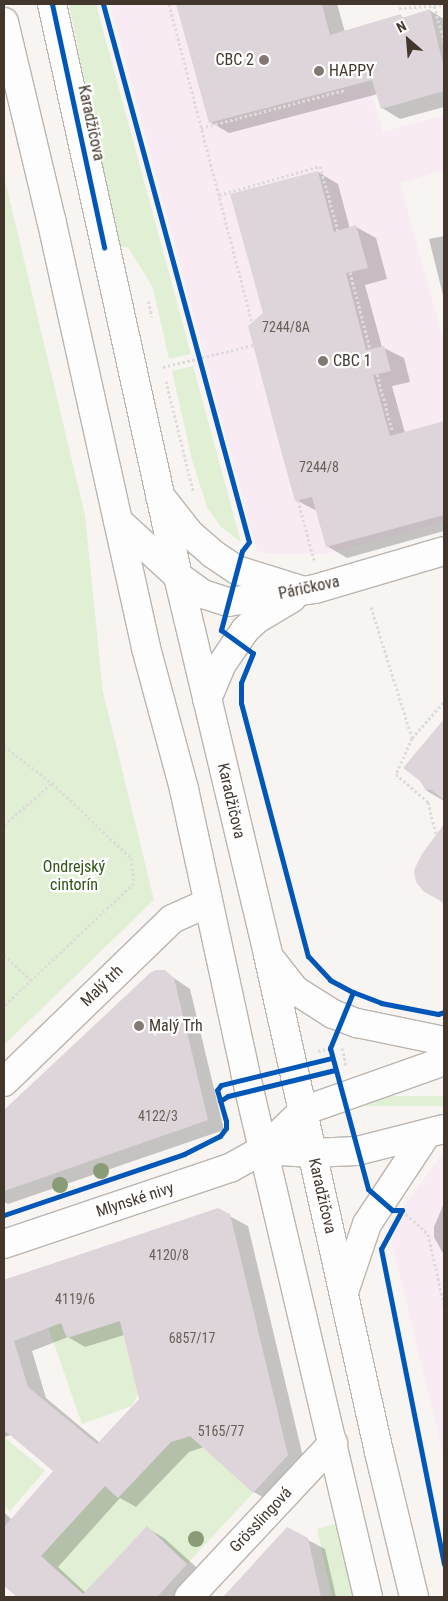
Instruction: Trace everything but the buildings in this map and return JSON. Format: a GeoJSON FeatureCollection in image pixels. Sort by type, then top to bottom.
{"type":"FeatureCollection","features":[{"type":"Feature","properties":{"kind":"main road","name":"Karadžičova"},"geometry":{"type":"LineString","coordinates":[[52,4],[178,576],[268,955],[379,1452],[414,1597]]}},
{"type":"Feature","properties":{"kind":"main road"},"geometry":{"type":"LineString","coordinates":[[4,22],[51,219],[146,648],[184,789],[263,1150],[368,1597]]}},
{"type":"Feature","properties":{"kind":"main road"},"geometry":{"type":"LineString","coordinates":[[160,496],[189,533],[213,554],[237,570],[304,591]]}},
{"type":"Feature","properties":{"kind":"main road","name":"Páričkova"},"geometry":{"type":"LineString","coordinates":[[118,521],[178,576],[203,594],[228,602],[304,591],[444,550]]}},
{"type":"Feature","properties":{"kind":"main road"},"geometry":{"type":"LineString","coordinates":[[207,699],[222,664],[245,630],[257,619],[304,591]]}},
{"type":"Feature","properties":{"kind":"main road","name":"Malý trh"},"geometry":{"type":"LineString","coordinates":[[4,1082],[172,919],[208,903]]}},
{"type":"Feature","properties":{"kind":"main road"},"geometry":{"type":"LineString","coordinates":[[268,955],[295,990],[323,1009],[343,1029],[357,1023],[444,1041]]}},
{"type":"Feature","properties":{"kind":"main road","name":"Mlynské nivy"},"geometry":{"type":"LineString","coordinates":[[4,1244],[230,1168],[263,1150],[303,1111],[444,1061]]}},
{"type":"Feature","properties":{"kind":"main road"},"geometry":{"type":"LineString","coordinates":[[263,1150],[357,1151],[435,1132]]}},
{"type":"Feature","properties":{"kind":"main road"},"geometry":{"type":"LineString","coordinates":[[343,1292],[367,1224],[435,1132]]}},
{"type":"Feature","properties":{"kind":"main road"},"geometry":{"type":"LineString","coordinates":[[333,1443],[379,1452]]}},
{"type":"Feature","properties":{"kind":"main road","name":"Grösslingová"},"geometry":{"type":"LineString","coordinates":[[189,1597],[333,1443]]}},
{"type":"Feature","properties":{"kind":"path"},"geometry":{"type":"LineString","coordinates":[[169,4],[252,322]]}},
{"type":"Feature","properties":{"kind":"path"},"geometry":{"type":"LineString","coordinates":[[400,8],[444,5]]}},
{"type":"Feature","properties":{"kind":"path"},"geometry":{"type":"LineString","coordinates":[[434,6],[444,42]]}},
{"type":"Feature","properties":{"kind":"path"},"geometry":{"type":"LineString","coordinates":[[202,128],[345,90]]}},
{"type":"Feature","properties":{"kind":"path"},"geometry":{"type":"LineString","coordinates":[[219,195],[320,166],[338,231]]}},
{"type":"Feature","properties":{"kind":"path"},"geometry":{"type":"LineString","coordinates":[[350,272],[370,349]]}},
{"type":"Feature","properties":{"kind":"path"},"geometry":{"type":"LineString","coordinates":[[163,366],[253,345]]}},
{"type":"Feature","properties":{"kind":"path"},"geometry":{"type":"LineString","coordinates":[[161,358],[192,489]]}},
{"type":"Feature","properties":{"kind":"path"},"geometry":{"type":"LineString","coordinates":[[377,374],[392,430]]}},
{"type":"Feature","properties":{"kind":"path"},"geometry":{"type":"LineString","coordinates":[[294,484],[302,482]]}},
{"type":"Feature","properties":{"kind":"path"},"geometry":{"type":"LineString","coordinates":[[298,500],[314,561]]}},
{"type":"Feature","properties":{"kind":"path"},"geometry":{"type":"LineString","coordinates":[[371,607],[412,738]]}},
{"type":"Feature","properties":{"kind":"path"},"geometry":{"type":"LineString","coordinates":[[437,838],[428,802],[396,774],[412,738],[444,703]]}},
{"type":"Feature","properties":{"kind":"path"},"geometry":{"type":"LineString","coordinates":[[4,746],[52,782],[131,858],[134,883],[4,1006]]}},
{"type":"Feature","properties":{"kind":"path"},"geometry":{"type":"LineString","coordinates":[[4,825],[52,782]]}},
{"type":"Feature","properties":{"kind":"path"},"geometry":{"type":"LineString","coordinates":[[4,954],[31,980]]}},
{"type":"Feature","properties":{"kind":"path"},"geometry":{"type":"LineString","coordinates":[[312,1053],[330,1050],[343,1029]]}},
{"type":"Feature","properties":{"kind":"path"},"geometry":{"type":"LineString","coordinates":[[343,1029],[342,1048],[347,1070]]}},
{"type":"Feature","properties":{"kind":"path"},"geometry":{"type":"LineString","coordinates":[[397,1218],[402,1210],[428,1234],[444,1305]]}},
{"type":"Feature","properties":{"kind":"shaded area"},"geometry":{"type":"Polygon","coordinates":[[[110,4],[323,4],[333,37],[369,84],[383,132],[444,115],[444,170],[400,183],[444,343],[444,522],[326,554],[272,554],[257,551],[110,4]]]}},
{"type":"Feature","properties":{"kind":"shaded area"},"geometry":{"type":"Polygon","coordinates":[[[444,1152],[444,1457],[388,1227],[444,1152]]]}},
{"type":"Feature","properties":{"kind":"green space"},"geometry":{"type":"Polygon","coordinates":[[[69,4],[96,4],[191,354],[169,359],[153,288],[128,247],[118,247],[69,4]]]}},
{"type":"Feature","properties":{"kind":"green space","name":"Ondrejský cintorín"},"geometry":{"type":"Polygon","coordinates":[[[4,176],[85,515],[103,692],[154,900],[4,1045],[4,176]]]}},
{"type":"Feature","properties":{"kind":"green space"},"geometry":{"type":"Polygon","coordinates":[[[193,366],[241,542],[221,527],[207,507],[192,460],[172,371],[193,366]]]}},
{"type":"Feature","properties":{"kind":"green space"},"geometry":{"type":"Polygon","coordinates":[[[362,1096],[444,1096],[444,1106],[362,1106],[362,1096]]]}},
{"type":"Feature","properties":{"kind":"green space"},"geometry":{"type":"Polygon","coordinates":[[[118,1314],[138,1394],[132,1406],[82,1424],[48,1327],[61,1323],[67,1338],[118,1314]]]}},
{"type":"Feature","properties":{"kind":"green space"},"geometry":{"type":"Polygon","coordinates":[[[190,1436],[253,1493],[187,1564],[146,1527],[84,1594],[41,1556],[105,1486],[118,1498],[171,1442],[190,1436]]]}},
{"type":"Feature","properties":{"kind":"green space"},"geometry":{"type":"Polygon","coordinates":[[[4,1437],[45,1471],[10,1511],[4,1506],[4,1437]]]}},
{"type":"Feature","properties":{"kind":"green space"},"geometry":{"type":"Polygon","coordinates":[[[335,1524],[353,1597],[332,1597],[317,1529],[335,1524]]]}},
{"type":"Feature","properties":{"kind":"cycle path"},"geometry":{"type":"LineString","coordinates":[[52,4],[104,247]]}},
{"type":"Feature","properties":{"kind":"cycle path"},"geometry":{"type":"LineString","coordinates":[[103,4],[249,542],[242,551],[221,630],[253,653],[241,683],[241,703],[308,956],[330,980],[353,992],[381,1003],[438,1014],[444,1012]]}},
{"type":"Feature","properties":{"kind":"cycle path"},"geometry":{"type":"LineString","coordinates":[[353,992],[330,1048],[368,1189],[392,1210],[402,1210],[381,1249],[444,1564]]}},
{"type":"Feature","properties":{"kind":"cycle path"},"geometry":{"type":"LineString","coordinates":[[4,1215],[184,1154],[220,1136],[226,1128],[226,1121],[217,1090],[221,1085],[332,1058]]}},
{"type":"Feature","properties":{"kind":"cycle path"},"geometry":{"type":"LineString","coordinates":[[220,1101],[228,1096],[335,1070]]}},
{"type":"Feature","properties":{"kind":"place","name":"CBC 2"},"geometry":{"type":"Point","coordinates":[264,60]}},
{"type":"Feature","properties":{"kind":"place","name":"HAPPY"},"geometry":{"type":"Point","coordinates":[319,71]}},
{"type":"Feature","properties":{"kind":"place","name":"CBC 1"},"geometry":{"type":"Point","coordinates":[323,361]}},
{"type":"Feature","properties":{"kind":"place","name":"Malý Trh"},"geometry":{"type":"Point","coordinates":[139,1026]}}]}
